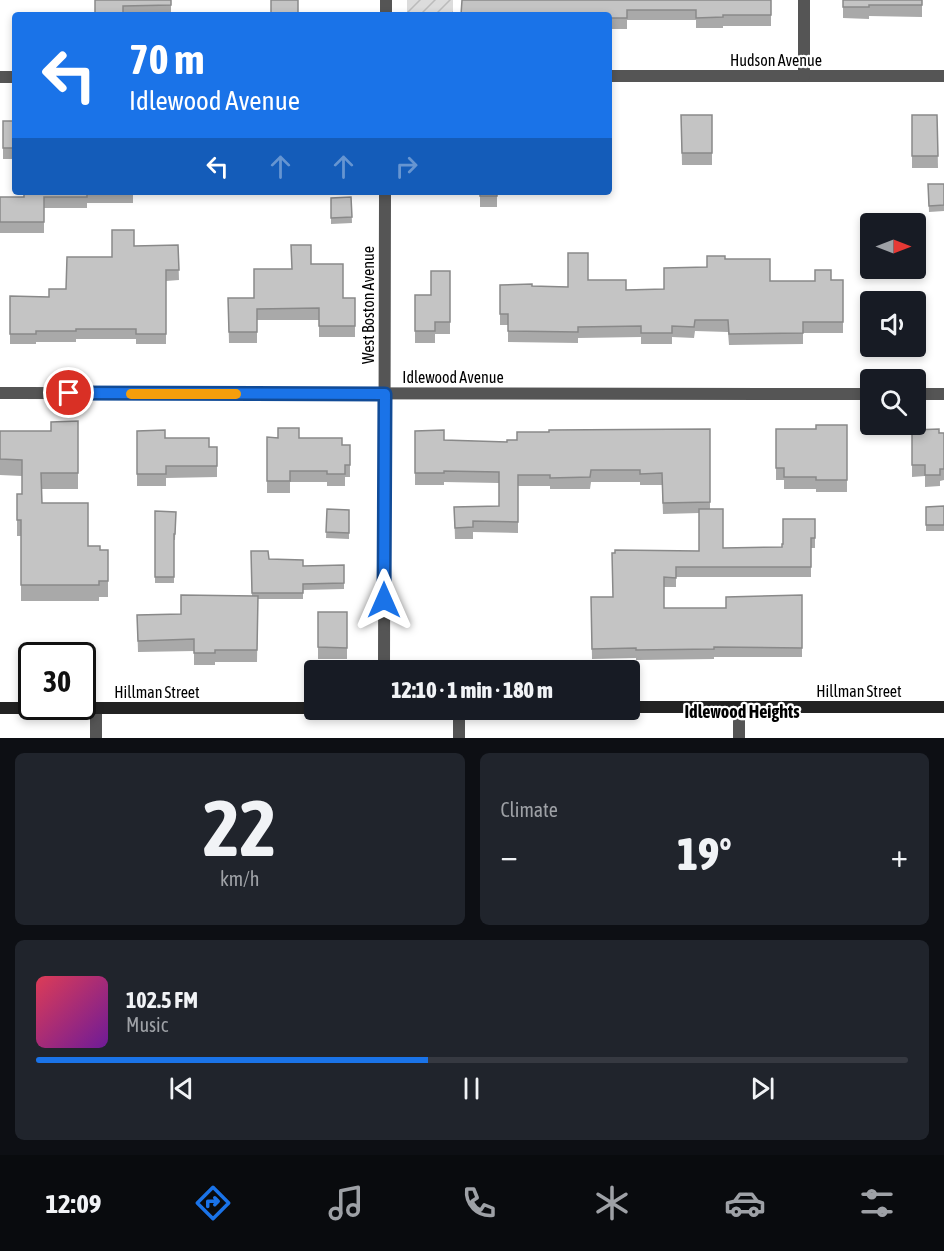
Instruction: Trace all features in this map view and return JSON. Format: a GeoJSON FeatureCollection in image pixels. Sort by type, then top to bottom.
{"type":"FeatureCollection","features":[{"type":"Feature","properties":{"kind":"street"},"geometry":{"type":"LineString","coordinates":[[804,0],[804,76]]}},
{"type":"Feature","properties":{"kind":"street","name":"Hudson Avenue"},"geometry":{"type":"LineString","coordinates":[[612,76],[944,76]]}},
{"type":"Feature","properties":{"kind":"street","name":"West Boston Avenue"},"geometry":{"type":"LineString","coordinates":[[384,660],[385,195]]}},
{"type":"Feature","properties":{"kind":"street","name":"Idlewood Avenue"},"geometry":{"type":"LineString","coordinates":[[0,393],[860,394]]}},
{"type":"Feature","properties":{"kind":"street"},"geometry":{"type":"LineString","coordinates":[[926,394],[944,394]]}},
{"type":"Feature","properties":{"kind":"street","name":"Hillman Street"},"geometry":{"type":"LineString","coordinates":[[640,707],[944,707]]}},
{"type":"Feature","properties":{"kind":"street"},"geometry":{"type":"LineString","coordinates":[[739,707],[739,738]]}},
{"type":"Feature","properties":{"kind":"street","name":"Hillman Street"},"geometry":{"type":"LineString","coordinates":[[0,708],[18,708]]}},
{"type":"Feature","properties":{"kind":"street","name":"Hillman Street"},"geometry":{"type":"LineString","coordinates":[[96,708],[304,708]]}},
{"type":"Feature","properties":{"kind":"street"},"geometry":{"type":"LineString","coordinates":[[96,720],[96,738]]}},
{"type":"Feature","properties":{"kind":"street"},"geometry":{"type":"LineString","coordinates":[[459,720],[459,738]]}},
{"type":"Feature","properties":{"kind":"shaded area"},"geometry":{"type":"Polygon","coordinates":[[[407,0],[453,0],[453,12],[407,12],[407,0]]]}},
{"type":"Feature","properties":{"kind":"building"},"geometry":{"type":"Polygon","coordinates":[[[95,0],[171,0],[171,5],[123,6],[123,12],[95,12],[95,0]]]}},
{"type":"Feature","properties":{"kind":"building"},"geometry":{"type":"Polygon","coordinates":[[[271,0],[298,0],[298,12],[271,12],[271,0]]]}},
{"type":"Feature","properties":{"kind":"building"},"geometry":{"type":"Polygon","coordinates":[[[462,0],[771,0],[771,15],[723,15],[723,17],[696,18],[696,10],[627,10],[627,18],[612,18],[612,12],[461,12],[462,0]]]}},
{"type":"Feature","properties":{"kind":"building"},"geometry":{"type":"Polygon","coordinates":[[[843,0],[922,0],[922,5],[843,7],[843,0]]]}},
{"type":"Feature","properties":{"kind":"building"},"geometry":{"type":"Polygon","coordinates":[[[681,115],[712,115],[712,153],[682,153],[681,115]]]}},
{"type":"Feature","properties":{"kind":"building"},"geometry":{"type":"Polygon","coordinates":[[[912,115],[937,115],[938,156],[912,156],[912,115]]]}},
{"type":"Feature","properties":{"kind":"building"},"geometry":{"type":"Polygon","coordinates":[[[3,121],[12,121],[12,148],[3,148],[3,121]]]}},
{"type":"Feature","properties":{"kind":"building"},"geometry":{"type":"Polygon","coordinates":[[[928,184],[944,184],[944,205],[929,206],[928,184]]]}},
{"type":"Feature","properties":{"kind":"building"},"geometry":{"type":"Polygon","coordinates":[[[24,195],[87,195],[87,197],[44,197],[44,222],[0,222],[0,197],[24,197],[24,195]]]}},
{"type":"Feature","properties":{"kind":"building"},"geometry":{"type":"Polygon","coordinates":[[[351,197],[352,217],[331,218],[331,198],[351,197]]]}},
{"type":"Feature","properties":{"kind":"building"},"geometry":{"type":"Polygon","coordinates":[[[112,230],[134,230],[134,246],[178,245],[179,270],[166,270],[166,334],[136,334],[136,329],[76,329],[76,331],[36,331],[36,334],[10,334],[10,296],[49,297],[49,289],[66,289],[67,257],[112,257],[112,230]]]}},
{"type":"Feature","properties":{"kind":"building"},"geometry":{"type":"Polygon","coordinates":[[[291,245],[311,245],[311,264],[343,264],[343,298],[355,298],[355,326],[319,326],[319,308],[257,309],[257,332],[229,332],[228,298],[254,298],[254,269],[292,269],[291,245]]]}},
{"type":"Feature","properties":{"kind":"building"},"geometry":{"type":"Polygon","coordinates":[[[568,253],[588,253],[588,280],[626,280],[626,290],[664,289],[664,268],[707,267],[707,256],[725,256],[725,259],[770,259],[770,281],[815,281],[815,270],[831,270],[831,280],[843,280],[843,322],[803,322],[803,333],[729,334],[728,320],[695,320],[694,327],[672,326],[672,333],[641,333],[641,326],[578,327],[578,332],[508,331],[508,314],[500,314],[500,285],[532,284],[532,286],[568,287],[568,253]]]}},
{"type":"Feature","properties":{"kind":"building"},"geometry":{"type":"Polygon","coordinates":[[[431,271],[450,271],[450,322],[435,322],[435,331],[415,331],[415,295],[431,295],[431,271]]]}},
{"type":"Feature","properties":{"kind":"building"},"geometry":{"type":"Polygon","coordinates":[[[78,421],[78,473],[41,473],[42,503],[88,503],[88,546],[100,546],[100,550],[108,550],[108,581],[99,581],[99,585],[21,585],[21,520],[17,520],[17,494],[22,494],[22,460],[0,459],[0,431],[51,431],[51,422],[78,421]]]}},
{"type":"Feature","properties":{"kind":"building"},"geometry":{"type":"Polygon","coordinates":[[[816,425],[847,425],[847,480],[784,477],[784,468],[776,468],[776,429],[816,429],[816,425]]]}},
{"type":"Feature","properties":{"kind":"building"},"geometry":{"type":"Polygon","coordinates":[[[278,428],[299,428],[299,438],[342,438],[342,445],[350,445],[350,465],[345,465],[345,474],[327,474],[327,471],[290,471],[290,481],[267,481],[267,437],[278,438],[278,428]]]}},
{"type":"Feature","properties":{"kind":"building"},"geometry":{"type":"Polygon","coordinates":[[[710,429],[710,502],[663,503],[662,473],[640,474],[640,470],[591,470],[590,477],[550,478],[550,475],[518,475],[518,522],[473,521],[473,527],[455,528],[454,507],[499,506],[499,472],[415,473],[415,431],[444,430],[444,440],[507,442],[507,440],[517,440],[517,432],[710,429]]]}},
{"type":"Feature","properties":{"kind":"building"},"geometry":{"type":"Polygon","coordinates":[[[926,429],[939,429],[939,433],[944,433],[944,469],[940,469],[940,475],[925,475],[925,465],[912,465],[912,435],[926,435],[926,429]]]}},
{"type":"Feature","properties":{"kind":"building"},"geometry":{"type":"Polygon","coordinates":[[[165,430],[165,438],[209,438],[209,447],[217,447],[217,466],[166,466],[166,474],[137,474],[137,431],[165,430]]]}},
{"type":"Feature","properties":{"kind":"building"},"geometry":{"type":"Polygon","coordinates":[[[944,506],[944,525],[926,525],[926,507],[944,506]]]}},
{"type":"Feature","properties":{"kind":"building"},"geometry":{"type":"Polygon","coordinates":[[[327,509],[349,510],[349,533],[326,532],[327,509]]]}},
{"type":"Feature","properties":{"kind":"building"},"geometry":{"type":"Polygon","coordinates":[[[699,509],[723,509],[723,548],[782,547],[783,519],[815,519],[815,538],[811,538],[811,567],[676,567],[676,578],[664,577],[664,608],[726,608],[726,597],[802,595],[802,648],[592,649],[591,597],[613,597],[612,553],[615,553],[615,550],[699,551],[699,509]]]}},
{"type":"Feature","properties":{"kind":"building"},"geometry":{"type":"Polygon","coordinates":[[[155,511],[176,512],[174,577],[155,577],[155,511]]]}},
{"type":"Feature","properties":{"kind":"building"},"geometry":{"type":"Polygon","coordinates":[[[251,551],[268,551],[269,559],[303,560],[303,566],[344,565],[344,583],[303,584],[303,593],[252,593],[251,551]]]}},
{"type":"Feature","properties":{"kind":"building"},"geometry":{"type":"Polygon","coordinates":[[[181,595],[258,596],[257,650],[215,650],[215,653],[194,653],[194,639],[138,641],[137,615],[181,614],[181,595]]]}},
{"type":"Feature","properties":{"kind":"building"},"geometry":{"type":"Polygon","coordinates":[[[318,612],[347,612],[347,648],[318,647],[318,612]]]}},
{"type":"Feature","properties":{"kind":"slow traffic"},"geometry":{"type":"LineString","coordinates":[[131,394],[236,394]]}},
{"type":"Feature","properties":{"kind":"district","name":"Idlewood Heights"},"geometry":{"type":"Point","coordinates":[742,712]}},
{"type":"Feature","properties":{"kind":"route"},"geometry":{"type":"LineString","coordinates":[[69,393],[385,394],[384,600]]}}]}
